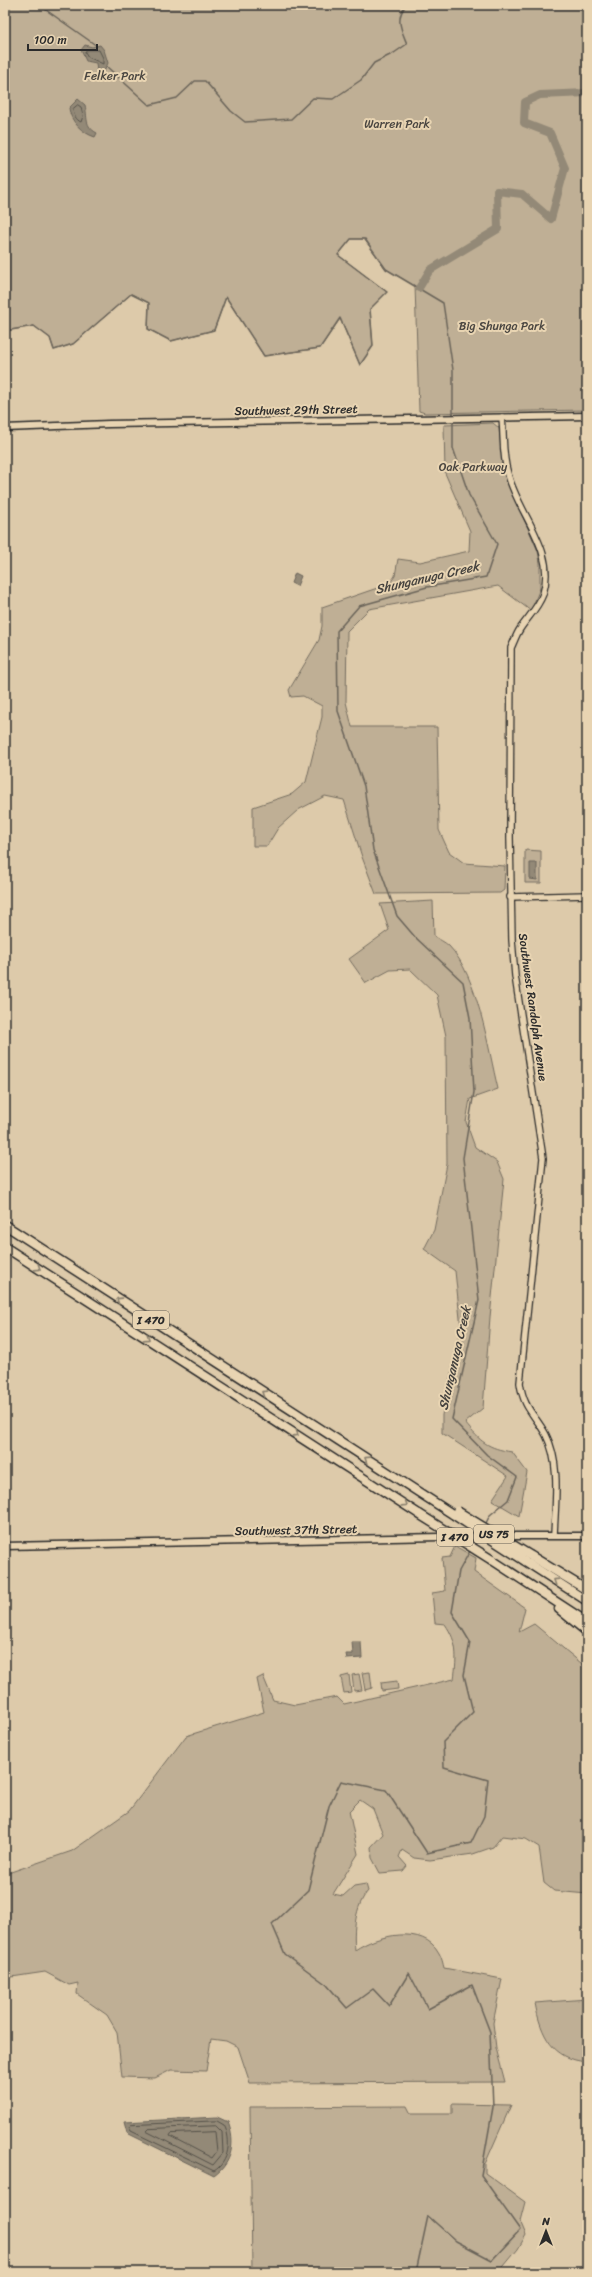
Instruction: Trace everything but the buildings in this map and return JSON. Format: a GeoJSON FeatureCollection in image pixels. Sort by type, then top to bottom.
{"type":"FeatureCollection","features":[{"type":"Feature","properties":{"kind":"highway","name":"I 470"},"geometry":{"type":"LineString","coordinates":[[5,1225],[400,1480],[531,1559],[587,1601]]}},
{"type":"Feature","properties":{"kind":"highway","name":"I 470"},"geometry":{"type":"LineString","coordinates":[[5,1247],[492,1560],[552,1601],[587,1622]]}},
{"type":"Feature","properties":{"kind":"highway"},"geometry":{"type":"LineString","coordinates":[[531,1559],[587,1585]]}},
{"type":"Feature","properties":{"kind":"highway"},"geometry":{"type":"LineString","coordinates":[[531,1559],[587,1590]]}},
{"type":"Feature","properties":{"kind":"highway"},"geometry":{"type":"LineString","coordinates":[[552,1601],[587,1632]]}},
{"type":"Feature","properties":{"kind":"main road","name":"Southwest 29th Street"},"geometry":{"type":"LineString","coordinates":[[5,428],[109,424],[587,416]]}},
{"type":"Feature","properties":{"kind":"main road","name":"Southwest 37th Street"},"geometry":{"type":"LineString","coordinates":[[5,1546],[587,1536]]}},
{"type":"Feature","properties":{"kind":"street","name":"Southwest Randolph Avenue"},"geometry":{"type":"LineString","coordinates":[[502,417],[502,446],[508,474],[514,493],[540,544],[546,577],[539,603],[519,630],[511,648],[510,896],[513,958],[543,1158],[520,1384],[528,1410],[546,1435],[552,1453],[554,1468],[554,1536]]}},
{"type":"Feature","properties":{"kind":"street"},"geometry":{"type":"LineString","coordinates":[[510,896],[587,896]]}},
{"type":"Feature","properties":{"kind":"green space","name":"Warren Park"},"geometry":{"type":"Polygon","coordinates":[[[5,5],[587,5],[587,410],[425,413],[419,411],[415,286],[386,269],[364,239],[351,239],[338,255],[387,292],[370,309],[373,346],[360,365],[340,319],[320,348],[264,356],[226,297],[214,330],[171,341],[148,329],[149,303],[131,294],[73,344],[54,350],[50,338],[34,326],[5,331],[5,5]]]}},
{"type":"Feature","properties":{"kind":"green space","name":"Oak Parkway"},"geometry":{"type":"Polygon","coordinates":[[[493,423],[499,428],[503,472],[538,551],[540,563],[540,588],[531,611],[498,586],[369,609],[347,631],[346,702],[352,727],[437,727],[439,830],[449,852],[464,863],[505,866],[504,890],[500,893],[376,894],[362,857],[344,800],[325,796],[298,810],[278,828],[267,846],[253,846],[253,807],[292,794],[306,782],[322,717],[322,706],[303,696],[291,697],[289,690],[319,640],[322,626],[322,607],[389,584],[395,576],[398,559],[420,562],[469,551],[470,531],[445,473],[444,425],[493,423]]]}},
{"type":"Feature","properties":{"kind":"green space"},"geometry":{"type":"Polygon","coordinates":[[[584,835],[587,835],[587,886],[585,886],[584,835]]]}},
{"type":"Feature","properties":{"kind":"green space"},"geometry":{"type":"Polygon","coordinates":[[[525,850],[541,851],[541,883],[525,883],[525,850]]]}},
{"type":"Feature","properties":{"kind":"green space"},"geometry":{"type":"Polygon","coordinates":[[[433,901],[434,936],[446,943],[459,959],[475,994],[481,1013],[498,1089],[470,1099],[466,1122],[475,1147],[497,1162],[504,1179],[490,1317],[483,1408],[465,1423],[485,1443],[496,1448],[512,1452],[527,1472],[519,1516],[492,1500],[508,1476],[442,1433],[442,1415],[461,1328],[455,1271],[424,1249],[434,1230],[447,1164],[446,1036],[437,995],[410,969],[390,970],[366,983],[349,959],[389,930],[380,904],[433,901]]]}},
{"type":"Feature","properties":{"kind":"green space"},"geometry":{"type":"Polygon","coordinates":[[[455,1546],[476,1558],[474,1572],[525,1608],[519,1632],[534,1624],[587,1668],[587,1894],[554,1891],[544,1883],[539,1847],[526,1839],[502,1836],[493,1847],[473,1854],[430,1860],[414,1858],[402,1850],[399,1857],[407,1866],[403,1871],[380,1873],[372,1858],[371,1847],[383,1834],[373,1809],[360,1800],[349,1811],[358,1854],[333,1894],[343,1896],[354,1886],[366,1884],[368,1891],[360,1904],[356,1919],[354,1935],[355,1950],[375,1940],[400,1935],[412,1935],[423,1938],[432,1944],[440,1955],[444,1968],[502,1979],[493,2023],[496,2048],[505,2082],[250,2083],[238,2047],[226,2041],[211,2039],[206,2071],[171,2070],[155,2078],[122,2077],[117,2032],[107,2015],[77,1994],[78,1983],[69,1985],[45,1972],[5,1978],[5,1874],[72,1851],[129,1811],[186,1736],[264,1712],[257,1679],[263,1676],[273,1700],[295,1705],[337,1697],[344,1704],[454,1679],[456,1650],[452,1637],[445,1624],[435,1623],[432,1593],[445,1591],[442,1558],[450,1557],[455,1546]]]}},
{"type":"Feature","properties":{"kind":"green space"},"geometry":{"type":"Polygon","coordinates":[[[370,1672],[372,1688],[365,1690],[362,1673],[370,1672]]]}},
{"type":"Feature","properties":{"kind":"green space"},"geometry":{"type":"Polygon","coordinates":[[[359,1674],[362,1690],[354,1691],[352,1675],[359,1674]]]}},
{"type":"Feature","properties":{"kind":"green space"},"geometry":{"type":"Polygon","coordinates":[[[349,1675],[351,1692],[344,1693],[341,1677],[349,1675]]]}},
{"type":"Feature","properties":{"kind":"green space"},"geometry":{"type":"Polygon","coordinates":[[[397,1681],[398,1689],[382,1691],[381,1683],[397,1681]]]}},
{"type":"Feature","properties":{"kind":"green space"},"geometry":{"type":"Polygon","coordinates":[[[587,1999],[587,2062],[575,2060],[565,2056],[550,2043],[541,2025],[535,2003],[587,1999]]]}},
{"type":"Feature","properties":{"kind":"green space"},"geometry":{"type":"Polygon","coordinates":[[[452,2104],[511,2105],[485,2164],[485,2173],[525,2202],[520,2221],[526,2235],[518,2249],[499,2272],[252,2272],[250,2107],[407,2106],[411,2114],[452,2114],[452,2104]]]}},
{"type":"Feature","properties":{"kind":"water"},"geometry":{"type":"Polygon","coordinates":[[[85,45],[92,47],[100,45],[104,50],[108,63],[103,74],[97,72],[96,63],[86,61],[81,50],[85,45]]]}},
{"type":"Feature","properties":{"kind":"water"},"geometry":{"type":"Polygon","coordinates":[[[78,99],[85,105],[88,124],[90,128],[97,133],[95,137],[86,133],[74,122],[69,108],[78,99]]]}},
{"type":"Feature","properties":{"kind":"water"},"geometry":{"type":"Polygon","coordinates":[[[295,573],[301,576],[297,586],[291,583],[295,573]]]}},
{"type":"Feature","properties":{"kind":"water"},"geometry":{"type":"Polygon","coordinates":[[[530,863],[537,863],[537,880],[530,879],[530,863]]]}},
{"type":"Feature","properties":{"kind":"water"},"geometry":{"type":"Polygon","coordinates":[[[352,1642],[361,1642],[362,1658],[347,1659],[346,1654],[353,1654],[352,1642]]]}},
{"type":"Feature","properties":{"kind":"water"},"geometry":{"type":"Polygon","coordinates":[[[217,2117],[228,2122],[232,2137],[232,2145],[231,2152],[225,2165],[214,2176],[127,2133],[124,2122],[217,2117]]]}},
{"type":"Feature","properties":{"kind":"waterway"},"geometry":{"type":"LineString","coordinates":[[39,5],[97,46]]}},
{"type":"Feature","properties":{"kind":"waterway"},"geometry":{"type":"LineString","coordinates":[[106,66],[149,105],[177,98],[195,81],[205,81],[231,111],[245,122],[291,119],[313,98],[333,99],[361,80],[374,63],[394,53],[407,44],[400,24],[401,15],[406,5]]}},
{"type":"Feature","properties":{"kind":"waterway","name":"Shunganuga Creek"},"geometry":{"type":"LineString","coordinates":[[419,288],[430,270],[498,229],[497,191],[522,194],[551,219],[565,168],[550,133],[524,123],[525,102],[540,95],[587,93]]}},
{"type":"Feature","properties":{"kind":"waterway","name":"Shunganuga Creek"},"geometry":{"type":"LineString","coordinates":[[5,331],[34,326],[50,338],[54,350],[73,344],[131,294],[149,303],[148,329],[171,341],[214,330],[226,297],[264,356],[320,348],[340,318],[360,365],[373,346],[370,309],[387,292],[338,255],[351,239],[365,239],[386,269],[443,303],[453,370],[453,416]]}},
{"type":"Feature","properties":{"kind":"waterway","name":"Shunganuga Creek"},"geometry":{"type":"LineString","coordinates":[[453,420],[453,448],[469,495],[497,544],[486,577],[427,587],[359,606],[337,631],[338,711],[364,786],[373,850],[397,916],[415,937],[463,982],[470,1018],[474,1092],[463,1158],[479,1300],[452,1419],[487,1455],[517,1477],[508,1500],[490,1515],[485,1525]]}},
{"type":"Feature","properties":{"kind":"waterway","name":"Shunganuga Creek"},"geometry":{"type":"LineString","coordinates":[[416,2272],[428,2216],[456,2241],[492,2260],[520,2230],[481,2175],[493,2107],[490,2032],[472,1985],[428,2009],[409,1973],[389,2006],[373,1989],[347,2008],[327,1985],[285,1954],[272,1924],[308,1890],[329,1806],[341,1781],[386,1790],[427,1853],[471,1843],[484,1816],[488,1780],[444,1767],[443,1742],[473,1712],[464,1675],[470,1642],[452,1612],[459,1571],[471,1549]]}},
{"type":"Feature","properties":{"kind":"park label","name":"Felker Park"},"geometry":{"type":"Point","coordinates":[115,76]}},
{"type":"Feature","properties":{"kind":"park label","name":"Big Shunga Park"},"geometry":{"type":"Point","coordinates":[502,326]}}]}
